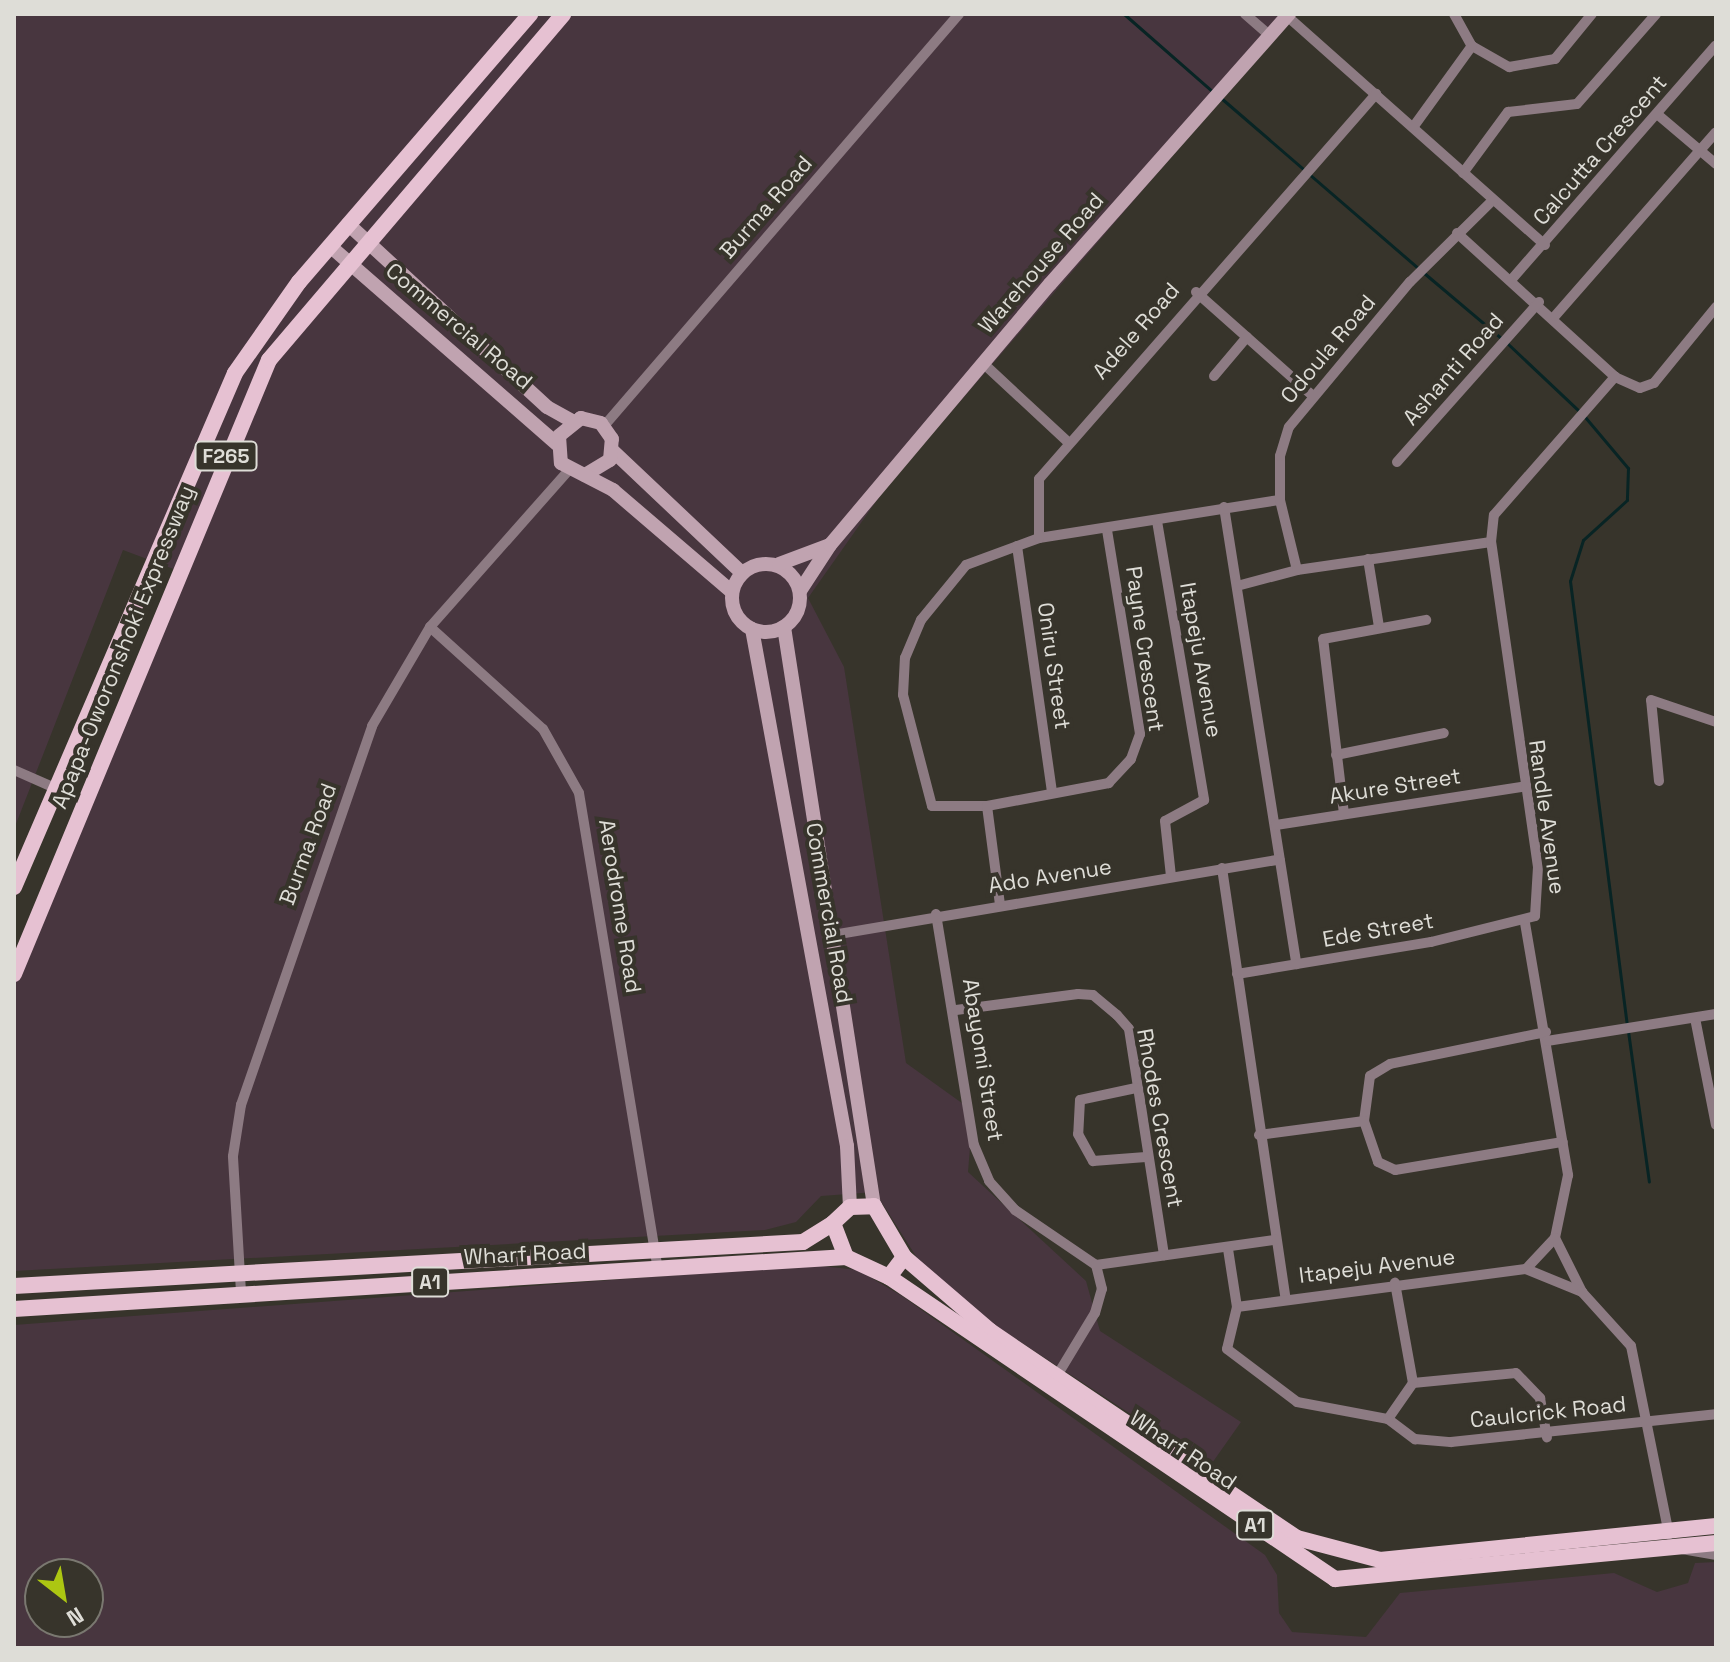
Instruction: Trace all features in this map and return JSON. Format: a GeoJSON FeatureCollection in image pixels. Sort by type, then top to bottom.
{"type":"FeatureCollection","features":[{"type":"Feature","properties":{"kind":"main road","name":"Apapa-Oworonshoki Expressway"},"geometry":{"type":"LineString","coordinates":[[14,887],[235,373],[348,224],[530,14]]}},
{"type":"Feature","properties":{"kind":"main road","name":"Apapa-Oworonshoki Expressway"},"geometry":{"type":"LineString","coordinates":[[14,974],[248,400],[269,360],[348,262],[563,14]]}},
{"type":"Feature","properties":{"kind":"main road","name":"Warehouse Road"},"geometry":{"type":"LineString","coordinates":[[800,591],[830,545],[1209,101],[1288,15]]}},
{"type":"Feature","properties":{"kind":"main road","name":"Commercial Road"},"geometry":{"type":"LineString","coordinates":[[348,224],[491,357],[572,421]]}},
{"type":"Feature","properties":{"kind":"main road","name":"Commercial Road"},"geometry":{"type":"LineString","coordinates":[[330,246],[557,444]]}},
{"type":"Feature","properties":{"kind":"main road"},"geometry":{"type":"LineString","coordinates":[[732,592],[585,475],[569,470],[557,444],[572,421],[604,426],[613,451],[742,573]]}},
{"type":"Feature","properties":{"kind":"main road"},"geometry":{"type":"LineString","coordinates":[[585,475],[604,468],[613,451]]}},
{"type":"Feature","properties":{"kind":"main road","name":"Warehouse Road"},"geometry":{"type":"LineString","coordinates":[[779,564],[830,545]]}},
{"type":"Feature","properties":{"kind":"main road"},"geometry":{"type":"LineString","coordinates":[[779,564],[800,591],[798,610],[784,627],[752,629],[735,614],[732,592],[742,573],[779,564]]}},
{"type":"Feature","properties":{"kind":"main road","name":"Commercial Road"},"geometry":{"type":"LineString","coordinates":[[784,627],[827,936],[874,1206]]}},
{"type":"Feature","properties":{"kind":"main road","name":"Commercial Road"},"geometry":{"type":"LineString","coordinates":[[752,629],[844,1131],[850,1207]]}},
{"type":"Feature","properties":{"kind":"main road"},"geometry":{"type":"LineString","coordinates":[[850,1207],[874,1206]]}},
{"type":"Feature","properties":{"kind":"main road","name":"Wharf Road"},"geometry":{"type":"LineString","coordinates":[[874,1206],[904,1257],[990,1331],[1297,1538],[1368,1559],[1716,1526]]}},
{"type":"Feature","properties":{"kind":"main road","name":"Wharf Road"},"geometry":{"type":"LineString","coordinates":[[14,1286],[240,1269],[803,1242],[833,1223],[850,1207]]}},
{"type":"Feature","properties":{"kind":"main road"},"geometry":{"type":"LineString","coordinates":[[833,1223],[846,1257]]}},
{"type":"Feature","properties":{"kind":"main road","name":"Wharf Road"},"geometry":{"type":"LineString","coordinates":[[14,1309],[241,1292],[846,1257],[889,1277],[1335,1579],[1373,1581],[1716,1543]]}},
{"type":"Feature","properties":{"kind":"main road"},"geometry":{"type":"LineString","coordinates":[[889,1277],[904,1257]]}},
{"type":"Feature","properties":{"kind":"street","name":"Burma Road"},"geometry":{"type":"LineString","coordinates":[[604,426],[959,14]]}},
{"type":"Feature","properties":{"kind":"street"},"geometry":{"type":"LineString","coordinates":[[1245,14],[1270,36]]}},
{"type":"Feature","properties":{"kind":"street"},"geometry":{"type":"LineString","coordinates":[[1454,14],[1472,46],[1509,67],[1542,65],[1592,14]]}},
{"type":"Feature","properties":{"kind":"street"},"geometry":{"type":"LineString","coordinates":[[1463,173],[1508,112],[1577,104],[1656,14]]}},
{"type":"Feature","properties":{"kind":"street"},"geometry":{"type":"LineString","coordinates":[[1288,15],[1545,245]]}},
{"type":"Feature","properties":{"kind":"street","name":"Calcutta Crescent"},"geometry":{"type":"LineString","coordinates":[[1512,279],[1545,245],[1716,45]]}},
{"type":"Feature","properties":{"kind":"street"},"geometry":{"type":"LineString","coordinates":[[1414,126],[1472,46]]}},
{"type":"Feature","properties":{"kind":"street","name":"Adele Road"},"geometry":{"type":"LineString","coordinates":[[1039,538],[1034,491],[1068,442],[1196,292],[1376,94]]}},
{"type":"Feature","properties":{"kind":"street"},"geometry":{"type":"LineString","coordinates":[[1657,114],[1716,164]]}},
{"type":"Feature","properties":{"kind":"street"},"geometry":{"type":"LineString","coordinates":[[1555,316],[1716,132]]}},
{"type":"Feature","properties":{"kind":"street","name":"Odoula Road"},"geometry":{"type":"LineString","coordinates":[[1297,570],[1280,500],[1283,441],[1312,395],[1410,282],[1493,200]]}},
{"type":"Feature","properties":{"kind":"street"},"geometry":{"type":"LineString","coordinates":[[1457,233],[1555,316],[1615,377],[1640,388],[1654,383],[1716,307]]}},
{"type":"Feature","properties":{"kind":"street"},"geometry":{"type":"LineString","coordinates":[[1196,292],[1312,395]]}},
{"type":"Feature","properties":{"kind":"street","name":"Ashanti Road"},"geometry":{"type":"LineString","coordinates":[[1397,462],[1539,302]]}},
{"type":"Feature","properties":{"kind":"street"},"geometry":{"type":"LineString","coordinates":[[1214,376],[1247,337]]}},
{"type":"Feature","properties":{"kind":"street"},"geometry":{"type":"LineString","coordinates":[[984,364],[1068,442]]}},
{"type":"Feature","properties":{"kind":"street","name":"Randle Avenue"},"geometry":{"type":"LineString","coordinates":[[1525,923],[1541,907],[1521,787],[1491,542],[1506,494],[1581,408],[1615,377]]}},
{"type":"Feature","properties":{"kind":"street","name":"Burma Road"},"geometry":{"type":"LineString","coordinates":[[241,1292],[233,1156],[241,1105],[372,726],[430,627],[569,470]]}},
{"type":"Feature","properties":{"kind":"street"},"geometry":{"type":"LineString","coordinates":[[1017,546],[1039,538],[1107,530],[1224,507],[1280,500]]}},
{"type":"Feature","properties":{"kind":"street"},"geometry":{"type":"LineString","coordinates":[[1224,507],[1296,964]]}},
{"type":"Feature","properties":{"kind":"street","name":"Itapeju Avenue"},"geometry":{"type":"LineString","coordinates":[[1157,521],[1204,800],[1165,821],[1171,876]]}},
{"type":"Feature","properties":{"kind":"street","name":"Payne Crescent"},"geometry":{"type":"LineString","coordinates":[[1017,546],[966,565],[921,620],[905,658],[903,695],[926,802],[987,806],[1109,783],[1141,743],[1107,530]]}},
{"type":"Feature","properties":{"kind":"street"},"geometry":{"type":"LineString","coordinates":[[1237,586],[1297,570],[1491,542]]}},
{"type":"Feature","properties":{"kind":"street","name":"Oniru Street"},"geometry":{"type":"LineString","coordinates":[[1017,546],[1052,793]]}},
{"type":"Feature","properties":{"kind":"street"},"geometry":{"type":"LineString","coordinates":[[1368,559],[1379,627]]}},
{"type":"Feature","properties":{"kind":"street"},"geometry":{"type":"LineString","coordinates":[[1344,814],[1323,639],[1426,620]]}},
{"type":"Feature","properties":{"kind":"street","name":"Aerodrome Road"},"geometry":{"type":"LineString","coordinates":[[430,627],[543,729],[579,793],[658,1269]]}},
{"type":"Feature","properties":{"kind":"street"},"geometry":{"type":"LineString","coordinates":[[1659,781],[1651,700],[1716,722]]}},
{"type":"Feature","properties":{"kind":"street"},"geometry":{"type":"LineString","coordinates":[[1336,755],[1444,733]]}},
{"type":"Feature","properties":{"kind":"street"},"geometry":{"type":"LineString","coordinates":[[14,770],[55,788]]}},
{"type":"Feature","properties":{"kind":"street","name":"Akure Street"},"geometry":{"type":"LineString","coordinates":[[1276,825],[1521,787]]}},
{"type":"Feature","properties":{"kind":"street"},"geometry":{"type":"LineString","coordinates":[[987,806],[1000,905]]}},
{"type":"Feature","properties":{"kind":"street","name":"Ado Avenue"},"geometry":{"type":"LineString","coordinates":[[827,936],[936,914],[1280,859]]}},
{"type":"Feature","properties":{"kind":"street","name":"Itapeju Avenue"},"geometry":{"type":"LineString","coordinates":[[1222,868],[1285,1297],[1526,1269],[1582,1292],[1631,1346],[1666,1529],[1679,1546]]}},
{"type":"Feature","properties":{"kind":"street","name":"Abayomi Street"},"geometry":{"type":"LineString","coordinates":[[936,914],[956,1010],[974,1145],[989,1181],[1015,1210],[1096,1265]]}},
{"type":"Feature","properties":{"kind":"street"},"geometry":{"type":"LineString","coordinates":[[1525,923],[1547,1036],[1568,1175],[1555,1238],[1526,1269]]}},
{"type":"Feature","properties":{"kind":"street","name":"Ede Street"},"geometry":{"type":"LineString","coordinates":[[1237,974],[1525,923]]}},
{"type":"Feature","properties":{"kind":"street","name":"Rhodes Crescent"},"geometry":{"type":"LineString","coordinates":[[956,1010],[1093,995],[1129,1029],[1146,1157],[1164,1255]]}},
{"type":"Feature","properties":{"kind":"street"},"geometry":{"type":"LineString","coordinates":[[1563,1142],[1395,1170],[1378,1162],[1364,1121],[1370,1076],[1390,1064],[1547,1036],[1716,1014]]}},
{"type":"Feature","properties":{"kind":"street"},"geometry":{"type":"LineString","coordinates":[[1695,1018],[1716,1125]]}},
{"type":"Feature","properties":{"kind":"street"},"geometry":{"type":"LineString","coordinates":[[1136,1088],[1080,1100],[1078,1134],[1093,1161],[1146,1157]]}},
{"type":"Feature","properties":{"kind":"street"},"geometry":{"type":"LineString","coordinates":[[1259,1135],[1364,1121]]}},
{"type":"Feature","properties":{"kind":"street"},"geometry":{"type":"LineString","coordinates":[[1555,1238],[1582,1292]]}},
{"type":"Feature","properties":{"kind":"street"},"geometry":{"type":"LineString","coordinates":[[1058,1374],[1095,1313],[1102,1289],[1096,1265],[1228,1249],[1275,1240]]}},
{"type":"Feature","properties":{"kind":"street","name":"Caulcrick Road"},"geometry":{"type":"LineString","coordinates":[[1228,1249],[1237,1307],[1227,1349],[1241,1365],[1297,1402],[1388,1419],[1415,1439],[1547,1437],[1716,1414]]}},
{"type":"Feature","properties":{"kind":"street"},"geometry":{"type":"LineString","coordinates":[[1388,1419],[1413,1383],[1395,1283]]}},
{"type":"Feature","properties":{"kind":"street"},"geometry":{"type":"LineString","coordinates":[[1237,1307],[1285,1297]]}},
{"type":"Feature","properties":{"kind":"street"},"geometry":{"type":"LineString","coordinates":[[1413,1383],[1516,1373],[1540,1398],[1547,1437]]}},
{"type":"Feature","properties":{"kind":"street"},"geometry":{"type":"LineString","coordinates":[[1679,1546],[1716,1555]]}},
{"type":"Feature","properties":{"kind":"shaded area"},"geometry":{"type":"Polygon","coordinates":[[[14,14],[1295,14],[887,486],[808,598],[844,667],[906,1063],[973,1111],[968,1172],[1086,1281],[1100,1331],[1241,1422],[1210,1466],[935,1286],[875,1192],[821,1196],[796,1222],[765,1230],[14,1271],[14,974],[179,571],[123,550],[14,829],[14,14]]]}},
{"type":"Feature","properties":{"kind":"shaded area"},"geometry":{"type":"Polygon","coordinates":[[[812,1265],[858,1270],[902,1296],[1265,1555],[1277,1575],[1279,1613],[1292,1632],[1366,1637],[1400,1593],[1614,1573],[1657,1592],[1688,1583],[1695,1563],[1716,1562],[1716,1648],[14,1648],[14,1325],[812,1265]]]}},
{"type":"Feature","properties":{"kind":"waterway"},"geometry":{"type":"LineString","coordinates":[[1124,14],[1212,91]]}},
{"type":"Feature","properties":{"kind":"waterway"},"geometry":{"type":"LineString","coordinates":[[1221,98],[1418,268]]}},
{"type":"Feature","properties":{"kind":"waterway"},"geometry":{"type":"LineString","coordinates":[[1424,273],[1501,338]]}},
{"type":"Feature","properties":{"kind":"waterway"},"geometry":{"type":"LineString","coordinates":[[1507,343],[1580,412]]}},
{"type":"Feature","properties":{"kind":"waterway"},"geometry":{"type":"LineString","coordinates":[[1585,417],[1628,468],[1627,500],[1583,540],[1570,581],[1627,1024]]}},
{"type":"Feature","properties":{"kind":"waterway"},"geometry":{"type":"LineString","coordinates":[[1628,1031],[1649,1182]]}}]}
